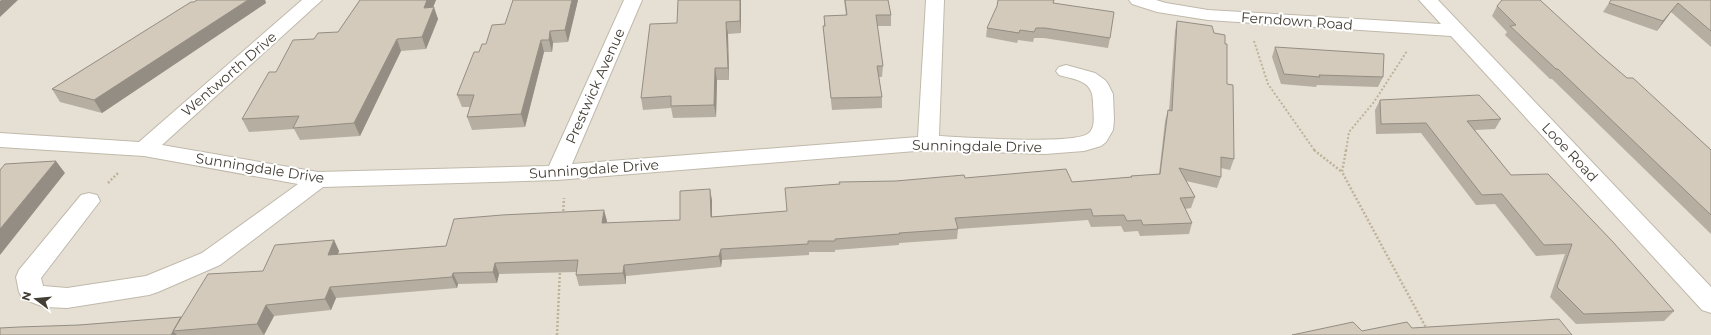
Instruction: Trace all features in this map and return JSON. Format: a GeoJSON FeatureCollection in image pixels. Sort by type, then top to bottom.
{"type":"FeatureCollection","features":[{"type":"Feature","properties":{"kind":"street","name":"Wentworth Drive"},"geometry":{"type":"LineString","coordinates":[[144,149],[313,0]]}},
{"type":"Feature","properties":{"kind":"street","name":"Prestwick Avenue"},"geometry":{"type":"LineString","coordinates":[[557,173],[633,0]]}},
{"type":"Feature","properties":{"kind":"street"},"geometry":{"type":"LineString","coordinates":[[928,142],[935,0]]}},
{"type":"Feature","properties":{"kind":"street","name":"Ferndown Road"},"geometry":{"type":"LineString","coordinates":[[1138,0],[1163,8],[1208,15],[1457,31]]}},
{"type":"Feature","properties":{"kind":"street","name":"Looe Road"},"geometry":{"type":"LineString","coordinates":[[1437,3],[1457,31],[1711,303]]}},
{"type":"Feature","properties":{"kind":"street","name":"Sunningdale Drive"},"geometry":{"type":"LineString","coordinates":[[0,140],[144,149],[318,180],[557,173],[928,142],[1062,147],[1084,144],[1093,141],[1102,130],[1104,114],[1103,94],[1098,84],[1088,77],[1066,71]]}},
{"type":"Feature","properties":{"kind":"street"},"geometry":{"type":"LineString","coordinates":[[89,201],[28,277],[32,292],[44,297],[67,298],[149,285],[211,259],[318,180]]}},
{"type":"Feature","properties":{"kind":"path"},"geometry":{"type":"LineString","coordinates":[[1342,172],[1349,132],[1374,102],[1422,29]]}},
{"type":"Feature","properties":{"kind":"path"},"geometry":{"type":"LineString","coordinates":[[1253,40],[1268,84],[1316,153],[1342,172],[1430,335]]}},
{"type":"Feature","properties":{"kind":"path"},"geometry":{"type":"LineString","coordinates":[[89,201],[144,149]]}},
{"type":"Feature","properties":{"kind":"path"},"geometry":{"type":"LineString","coordinates":[[557,173],[564,195],[563,218]]}},
{"type":"Feature","properties":{"kind":"path"},"geometry":{"type":"LineString","coordinates":[[557,335],[560,265]]}},
{"type":"Feature","properties":{"kind":"shaded area"},"geometry":{"type":"Polygon","coordinates":[[[0,0],[1711,0],[1711,335],[0,335],[0,0]]]}},
{"type":"Feature","properties":{"kind":"building"},"geometry":{"type":"Polygon","coordinates":[[[197,0],[248,0],[94,100],[52,89],[191,2],[197,0]]]}},
{"type":"Feature","properties":{"kind":"building"},"geometry":{"type":"Polygon","coordinates":[[[360,0],[427,0],[424,8],[434,7],[422,37],[397,39],[354,123],[293,128],[299,116],[242,119],[269,72],[276,72],[293,40],[314,39],[318,33],[338,32],[360,0]]]}},
{"type":"Feature","properties":{"kind":"building"},"geometry":{"type":"Polygon","coordinates":[[[513,0],[572,0],[565,30],[550,31],[549,40],[541,40],[521,114],[467,117],[474,95],[457,95],[474,52],[479,52],[482,44],[486,44],[492,25],[505,24],[513,0]]]}},
{"type":"Feature","properties":{"kind":"building"},"geometry":{"type":"Polygon","coordinates":[[[678,0],[740,0],[740,21],[726,22],[728,68],[715,68],[714,105],[671,106],[671,96],[641,98],[650,24],[677,23],[678,0]]]}},
{"type":"Feature","properties":{"kind":"building"},"geometry":{"type":"Polygon","coordinates":[[[845,0],[888,0],[891,15],[876,15],[883,66],[877,66],[882,97],[831,98],[823,26],[825,26],[824,16],[847,15],[845,0]]]}},
{"type":"Feature","properties":{"kind":"building"},"geometry":{"type":"Polygon","coordinates":[[[998,0],[1054,0],[1053,3],[1114,12],[1110,38],[1045,28],[1036,28],[1034,32],[1020,30],[1019,33],[987,28],[997,6],[998,0]]]}},
{"type":"Feature","properties":{"kind":"building"},"geometry":{"type":"Polygon","coordinates":[[[1502,0],[1540,0],[1627,78],[1633,78],[1711,150],[1711,215],[1558,69],[1556,69],[1510,26],[1516,25],[1497,6],[1502,0]]]}},
{"type":"Feature","properties":{"kind":"building"},"geometry":{"type":"Polygon","coordinates":[[[1611,0],[1711,0],[1711,31],[1678,3],[1663,21],[1609,3],[1611,0]]]}},
{"type":"Feature","properties":{"kind":"building"},"geometry":{"type":"Polygon","coordinates":[[[1177,21],[1212,26],[1214,33],[1225,35],[1225,44],[1227,44],[1227,84],[1233,85],[1234,159],[1221,157],[1221,177],[1179,168],[1195,197],[1180,198],[1192,223],[1143,225],[1141,220],[1127,221],[1124,215],[1093,216],[1091,209],[955,218],[958,229],[835,239],[835,241],[808,241],[808,244],[721,249],[719,256],[624,265],[623,273],[576,275],[578,260],[495,263],[493,272],[453,273],[452,277],[330,287],[325,299],[266,305],[257,324],[173,331],[208,274],[263,271],[275,245],[334,240],[328,255],[446,246],[454,219],[502,215],[604,210],[602,223],[680,220],[680,191],[710,189],[711,217],[787,211],[785,188],[840,184],[839,182],[896,181],[964,175],[965,178],[1066,169],[1072,182],[1160,174],[1168,110],[1172,111],[1177,21]]]}},
{"type":"Feature","properties":{"kind":"building"},"geometry":{"type":"Polygon","coordinates":[[[1275,47],[1384,54],[1383,77],[1319,75],[1320,77],[1284,74],[1275,47]]]}},
{"type":"Feature","properties":{"kind":"building"},"geometry":{"type":"Polygon","coordinates":[[[1479,95],[1501,119],[1467,121],[1511,175],[1548,174],[1613,242],[1674,311],[1584,314],[1557,287],[1572,244],[1544,245],[1502,194],[1482,195],[1426,123],[1381,124],[1380,100],[1479,95]]]}},
{"type":"Feature","properties":{"kind":"building"},"geometry":{"type":"Polygon","coordinates":[[[56,161],[0,229],[0,170],[5,164],[56,161]]]}},
{"type":"Feature","properties":{"kind":"building"},"geometry":{"type":"Polygon","coordinates":[[[181,317],[171,335],[0,335],[0,328],[79,325],[181,317]]]}},
{"type":"Feature","properties":{"kind":"building"},"geometry":{"type":"Polygon","coordinates":[[[1559,319],[1572,335],[1292,335],[1353,322],[1362,331],[1407,322],[1412,328],[1559,319]]]}}]}
